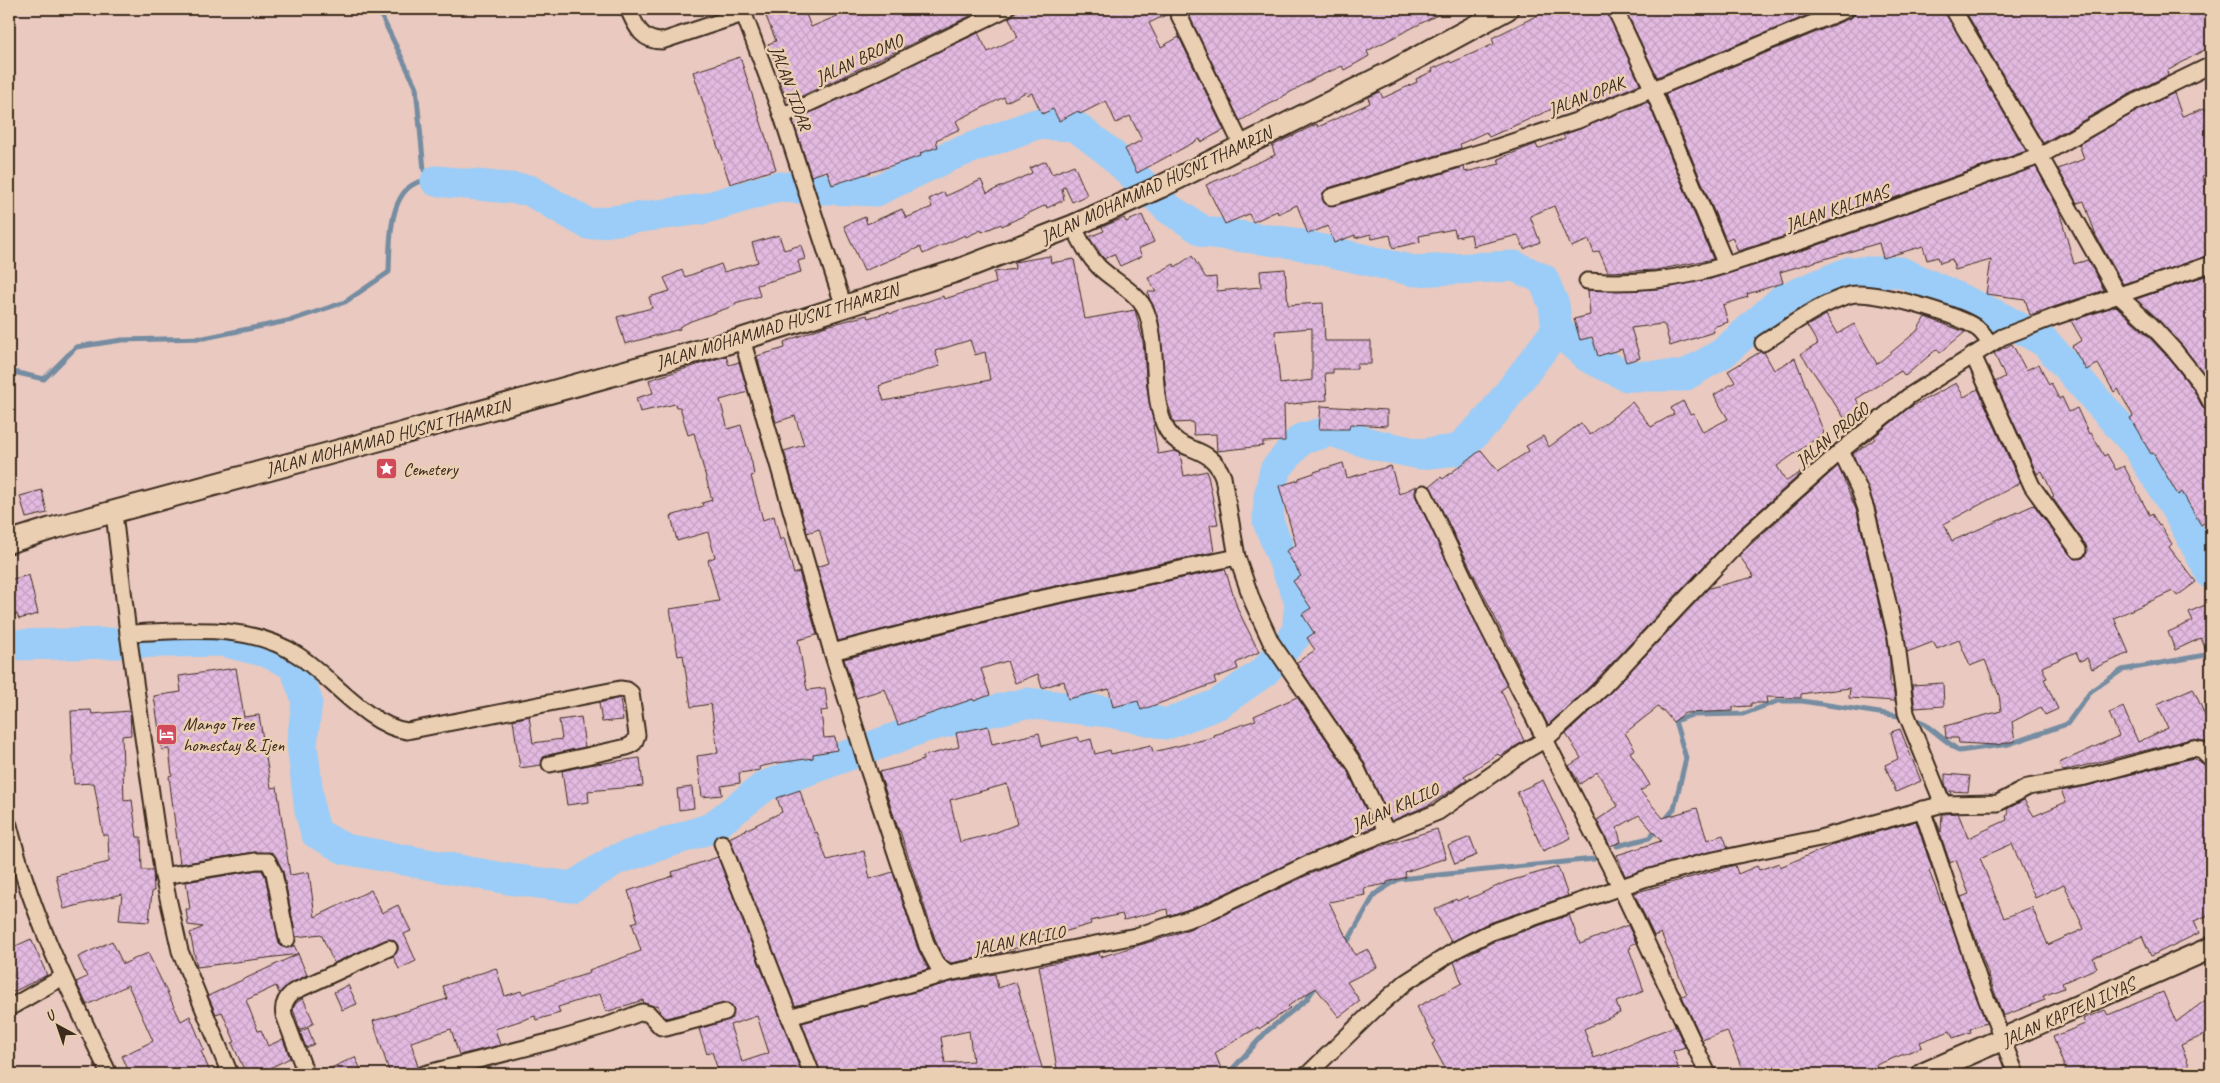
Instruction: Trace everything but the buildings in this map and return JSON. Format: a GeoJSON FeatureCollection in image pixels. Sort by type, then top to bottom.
{"type":"FeatureCollection","features":[{"type":"Feature","properties":{"kind":"street","name":"JALAN TIDAR"},"geometry":{"type":"LineString","coordinates":[[628,9],[640,33],[648,40],[655,41],[662,41],[742,11],[782,116],[844,307]]}},
{"type":"Feature","properties":{"kind":"street","name":"JALAN BROMO"},"geometry":{"type":"LineString","coordinates":[[782,116],[1006,9]]}},
{"type":"Feature","properties":{"kind":"street"},"geometry":{"type":"LineString","coordinates":[[1176,9],[1242,146]]}},
{"type":"Feature","properties":{"kind":"street","name":"JALAN MOHAMMAD HUSNI THAMRIN"},"geometry":{"type":"LineString","coordinates":[[9,542],[50,529],[742,339],[956,271],[1073,226],[1160,187],[1391,72],[1507,9]]}},
{"type":"Feature","properties":{"kind":"street"},"geometry":{"type":"LineString","coordinates":[[1615,9],[1653,90],[1726,265]]}},
{"type":"Feature","properties":{"kind":"street","name":"JALAN OPAK"},"geometry":{"type":"LineString","coordinates":[[1331,197],[1576,121],[1847,9]]}},
{"type":"Feature","properties":{"kind":"street"},"geometry":{"type":"LineString","coordinates":[[1953,9],[2040,156],[2118,295],[2151,325],[2174,350],[2201,384],[2211,403]]}},
{"type":"Feature","properties":{"kind":"street","name":"JALAN KALIMAS"},"geometry":{"type":"LineString","coordinates":[[1587,281],[1627,283],[1685,277],[1835,229],[2040,156],[2133,103],[2211,65]]}},
{"type":"Feature","properties":{"kind":"street"},"geometry":{"type":"LineString","coordinates":[[1073,226],[1091,258],[1106,274],[1134,296],[1145,309],[1151,333],[1160,406],[1167,429],[1177,441],[1209,456],[1219,467],[1237,557],[1247,589],[1271,642],[1355,765],[1387,833]]}},
{"type":"Feature","properties":{"kind":"street","name":"JALAN PROGO"},"geometry":{"type":"LineString","coordinates":[[1546,739],[1600,690],[1744,537],[1841,451],[1909,396],[1996,341],[2054,317],[2211,264]]}},
{"type":"Feature","properties":{"kind":"street"},"geometry":{"type":"LineString","coordinates":[[1763,343],[1812,312],[1839,298],[1856,293],[1895,299],[1963,321],[1996,341]]}},
{"type":"Feature","properties":{"kind":"street"},"geometry":{"type":"LineString","coordinates":[[742,339],[832,652],[869,772],[927,946],[937,965],[949,973]]}},
{"type":"Feature","properties":{"kind":"street"},"geometry":{"type":"LineString","coordinates":[[1973,355],[2032,486],[2078,550]]}},
{"type":"Feature","properties":{"kind":"street"},"geometry":{"type":"LineString","coordinates":[[1841,451],[1866,509],[1896,637],[1906,713],[1944,804]]}},
{"type":"Feature","properties":{"kind":"street"},"geometry":{"type":"LineString","coordinates":[[1424,493],[1486,624],[1621,888],[1708,1074]]}},
{"type":"Feature","properties":{"kind":"street"},"geometry":{"type":"LineString","coordinates":[[114,512],[134,674],[163,876],[180,951],[230,1074]]}},
{"type":"Feature","properties":{"kind":"street"},"geometry":{"type":"LineString","coordinates":[[832,652],[1034,600],[1237,557]]}},
{"type":"Feature","properties":{"kind":"street"},"geometry":{"type":"LineString","coordinates":[[129,636],[201,631],[235,633],[259,637],[278,644],[299,656],[376,719],[398,730],[407,731],[620,689],[631,693],[637,735],[634,743],[627,747],[550,764]]}},
{"type":"Feature","properties":{"kind":"street","name":"JALAN KALILO"},"geometry":{"type":"LineString","coordinates":[[789,1017],[949,973],[1136,936],[1195,917],[1308,864],[1438,812],[1527,750],[1546,739]]}},
{"type":"Feature","properties":{"kind":"street"},"geometry":{"type":"LineString","coordinates":[[1308,1074],[1406,982],[1459,948],[1489,933],[1647,878],[1709,861],[1820,838],[1922,809],[1944,804],[1998,803],[2028,787],[2085,777],[2193,748],[2202,750],[2211,759]]}},
{"type":"Feature","properties":{"kind":"street"},"geometry":{"type":"LineString","coordinates":[[1922,809],[1979,980],[2016,1074]]}},
{"type":"Feature","properties":{"kind":"street"},"geometry":{"type":"LineString","coordinates":[[9,825],[25,884],[63,977],[109,1074]]}},
{"type":"Feature","properties":{"kind":"street"},"geometry":{"type":"LineString","coordinates":[[722,843],[812,1074]]}},
{"type":"Feature","properties":{"kind":"street"},"geometry":{"type":"LineString","coordinates":[[163,876],[256,861],[268,861],[274,873],[287,940]]}},
{"type":"Feature","properties":{"kind":"street"},"geometry":{"type":"LineString","coordinates":[[306,1074],[284,1015],[283,1007],[286,999],[293,992],[389,948]]}},
{"type":"Feature","properties":{"kind":"street","name":"JALAN KAPTEN ILYAS"},"geometry":{"type":"LineString","coordinates":[[1923,1074],[2211,948]]}},
{"type":"Feature","properties":{"kind":"street"},"geometry":{"type":"LineString","coordinates":[[9,1008],[63,977]]}},
{"type":"Feature","properties":{"kind":"street"},"geometry":{"type":"LineString","coordinates":[[424,1074],[560,1039],[611,1024],[639,1012],[649,1014],[661,1027],[666,1028],[725,1012]]}},
{"type":"Feature","properties":{"kind":"waterway"},"geometry":{"type":"LineString","coordinates":[[378,9],[416,87],[424,170],[436,181]]}},
{"type":"Feature","properties":{"kind":"waterway"},"geometry":{"type":"LineString","coordinates":[[436,181],[529,190],[588,224],[703,209],[776,187],[876,191],[947,157],[1036,124],[1075,126],[1108,151],[1169,209],[1205,232],[1293,243],[1414,271],[1514,266],[1543,279],[1554,305],[1557,330],[1588,357],[1627,376],[1684,376],[1723,353],[1782,300],[1849,272],[1901,272],[2000,317],[2045,342],[2138,447],[2182,519],[2211,574]]}},
{"type":"Feature","properties":{"kind":"waterway"},"geometry":{"type":"LineString","coordinates":[[9,371],[44,379],[76,347],[122,340],[204,338],[292,320],[345,302],[389,272],[392,222],[400,198],[407,189],[418,182],[436,181]]}},
{"type":"Feature","properties":{"kind":"waterway"},"geometry":{"type":"LineString","coordinates":[[9,645],[222,641],[267,652],[294,665],[307,701],[302,744],[310,811],[316,833],[345,849],[508,879],[572,887],[615,860],[711,828],[765,786],[925,727],[1026,703],[1110,712],[1167,724],[1218,704],[1264,672],[1297,634],[1300,602],[1268,521],[1269,497],[1275,470],[1301,439],[1331,431],[1372,444],[1420,454],[1458,450],[1489,419],[1557,330]]}},
{"type":"Feature","properties":{"kind":"waterway"},"geometry":{"type":"LineString","coordinates":[[1913,719],[1922,722],[1959,751],[2009,744],[2067,724],[2091,691],[2122,670],[2211,654]]}},
{"type":"Feature","properties":{"kind":"waterway"},"geometry":{"type":"LineString","coordinates":[[1664,821],[1674,809],[1686,758],[1675,721],[1692,715],[1743,714],[1778,701],[1802,701],[1905,717]]}},
{"type":"Feature","properties":{"kind":"waterway"},"geometry":{"type":"LineString","coordinates":[[1617,846],[1649,838],[1658,828]]}},
{"type":"Feature","properties":{"kind":"waterway"},"geometry":{"type":"LineString","coordinates":[[1345,946],[1375,894],[1399,879],[1594,859]]}},
{"type":"Feature","properties":{"kind":"waterway"},"geometry":{"type":"LineString","coordinates":[[1228,1074],[1267,1031],[1306,1000],[1317,985]]}},
{"type":"Feature","properties":{"kind":"place","name":"Cemetery"},"geometry":{"type":"Point","coordinates":[387,469]}},
{"type":"Feature","properties":{"kind":"place","name":"Mango Tree homestay & Ijen"},"geometry":{"type":"Point","coordinates":[167,734]}}]}
